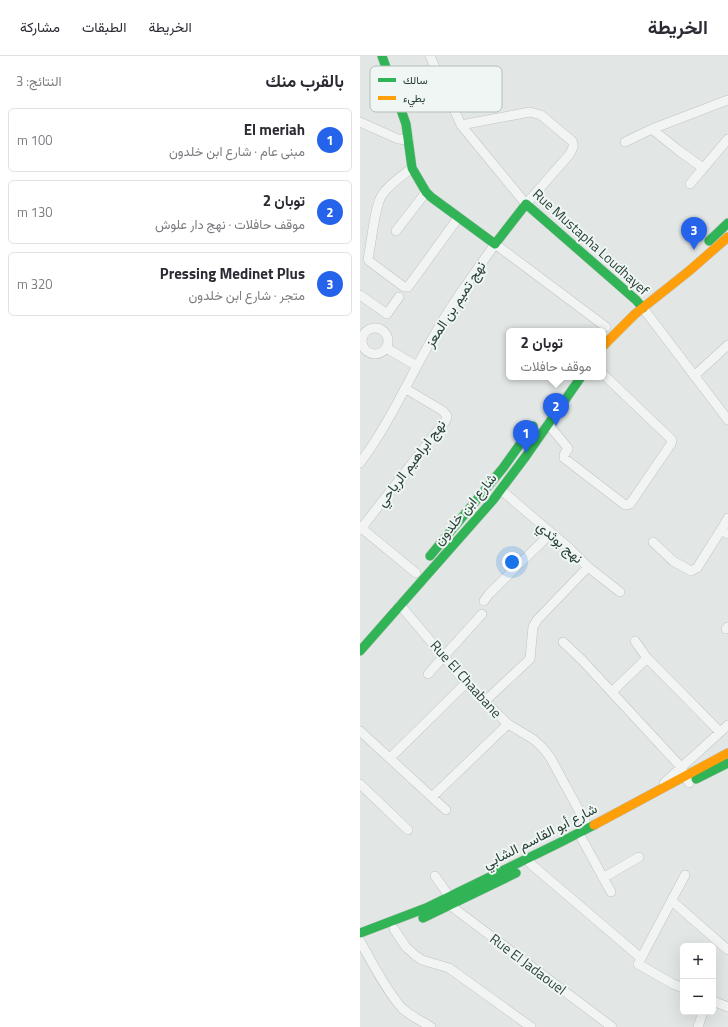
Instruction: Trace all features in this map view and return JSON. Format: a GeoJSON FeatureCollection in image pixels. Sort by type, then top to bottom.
{"type":"FeatureCollection","features":[{"type":"Feature","properties":{"kind":"main road"},"geometry":{"type":"LineString","coordinates":[[382,56],[386,66]]}},
{"type":"Feature","properties":{"kind":"main road"},"geometry":{"type":"LineString","coordinates":[[402,112],[409,140],[412,168],[426,192],[458,218],[495,244],[526,204]]}},
{"type":"Feature","properties":{"kind":"main road","name":"Rue Mustapha Loudhayef"},"geometry":{"type":"LineString","coordinates":[[526,204],[636,300],[643,308]]}},
{"type":"Feature","properties":{"kind":"main road"},"geometry":{"type":"LineString","coordinates":[[691,257],[728,223]]}},
{"type":"Feature","properties":{"kind":"main road"},"geometry":{"type":"LineString","coordinates":[[606,343],[621,327],[703,260],[728,237]]}},
{"type":"Feature","properties":{"kind":"main road"},"geometry":{"type":"LineString","coordinates":[[605,328],[614,318]]}},
{"type":"Feature","properties":{"kind":"main road","name":"شارع ابن خلدون"},"geometry":{"type":"LineString","coordinates":[[360,651],[482,514],[501,490],[579,380]]}},
{"type":"Feature","properties":{"kind":"main road","name":"شارع ابن خلدون"},"geometry":{"type":"LineString","coordinates":[[418,570],[497,477],[538,420]]}},
{"type":"Feature","properties":{"kind":"main road","name":"شارع أبو القاسم الشابي"},"geometry":{"type":"LineString","coordinates":[[529,862],[588,828],[728,753]]}},
{"type":"Feature","properties":{"kind":"main road","name":"شارع أبو القاسم الشابي"},"geometry":{"type":"LineString","coordinates":[[360,941],[394,929],[529,862],[582,839],[686,775],[728,762]]}},
{"type":"Feature","properties":{"kind":"main road","name":"شارع أبو القاسم الشابي"},"geometry":{"type":"LineString","coordinates":[[360,933],[426,908],[450,901]]}},
{"type":"Feature","properties":{"kind":"street","name":"Rue Mustapha Loudhayef"},"geometry":{"type":"LineString","coordinates":[[430,56],[434,66]]}},
{"type":"Feature","properties":{"kind":"street"},"geometry":{"type":"LineString","coordinates":[[624,142],[652,128],[728,100]]}},
{"type":"Feature","properties":{"kind":"street","name":"Rue Mustapha Loudhayef"},"geometry":{"type":"LineString","coordinates":[[455,112],[461,125],[526,204]]}},
{"type":"Feature","properties":{"kind":"street"},"geometry":{"type":"LineString","coordinates":[[461,125],[530,112],[541,115],[572,141],[574,144],[573,149],[526,204]]}},
{"type":"Feature","properties":{"kind":"street"},"geometry":{"type":"LineString","coordinates":[[360,122],[398,139],[409,140]]}},
{"type":"Feature","properties":{"kind":"street"},"geometry":{"type":"LineString","coordinates":[[652,128],[678,150],[703,168]]}},
{"type":"Feature","properties":{"kind":"street"},"geometry":{"type":"LineString","coordinates":[[690,184],[728,139]]}},
{"type":"Feature","properties":{"kind":"street"},"geometry":{"type":"LineString","coordinates":[[412,168],[381,196],[376,215],[368,259],[369,261],[404,287],[408,287],[458,218]]}},
{"type":"Feature","properties":{"kind":"street"},"geometry":{"type":"LineString","coordinates":[[396,231],[426,192]]}},
{"type":"Feature","properties":{"kind":"street"},"geometry":{"type":"LineString","coordinates":[[495,244],[603,328]]}},
{"type":"Feature","properties":{"kind":"street","name":"نهج تميم بن المعز"},"geometry":{"type":"LineString","coordinates":[[360,464],[383,431],[417,366],[450,308],[495,244]]}},
{"type":"Feature","properties":{"kind":"street"},"geometry":{"type":"LineString","coordinates":[[360,295],[387,314]]}},
{"type":"Feature","properties":{"kind":"street"},"geometry":{"type":"LineString","coordinates":[[378,328],[399,297]]}},
{"type":"Feature","properties":{"kind":"street"},"geometry":{"type":"LineString","coordinates":[[643,308],[728,420]]}},
{"type":"Feature","properties":{"kind":"street"},"geometry":{"type":"LineString","coordinates":[[373,328],[378,328],[386,334],[388,343],[386,348],[378,353],[362,350],[365,333],[373,328]]}},
{"type":"Feature","properties":{"kind":"street"},"geometry":{"type":"LineString","coordinates":[[694,376],[728,345]]}},
{"type":"Feature","properties":{"kind":"street"},"geometry":{"type":"LineString","coordinates":[[386,348],[417,366]]}},
{"type":"Feature","properties":{"kind":"street"},"geometry":{"type":"LineString","coordinates":[[548,424],[568,449],[564,455],[564,458],[625,505],[630,504],[671,444],[672,440],[606,377]]}},
{"type":"Feature","properties":{"kind":"street","name":"نهج ابراهيم الرياحي"},"geometry":{"type":"LineString","coordinates":[[360,529],[446,420],[447,416],[443,411],[406,389]]}},
{"type":"Feature","properties":{"kind":"street","name":"نهج بوثدي"},"geometry":{"type":"LineString","coordinates":[[501,490],[579,556],[588,567],[620,592]]}},
{"type":"Feature","properties":{"kind":"street"},"geometry":{"type":"LineString","coordinates":[[653,542],[673,561],[691,571],[697,568],[725,532],[728,518]]}},
{"type":"Feature","properties":{"kind":"street"},"geometry":{"type":"LineString","coordinates":[[360,529],[418,570]]}},
{"type":"Feature","properties":{"kind":"street"},"geometry":{"type":"LineString","coordinates":[[484,601],[551,533]]}},
{"type":"Feature","properties":{"kind":"street"},"geometry":{"type":"LineString","coordinates":[[485,701],[530,660],[533,627],[537,620],[588,567]]}},
{"type":"Feature","properties":{"kind":"street","name":"Rue El Chaabane"},"geometry":{"type":"LineString","coordinates":[[400,605],[466,683],[508,724],[533,739],[542,747],[550,757],[588,828]]}},
{"type":"Feature","properties":{"kind":"street"},"geometry":{"type":"LineString","coordinates":[[428,674],[482,614]]}},
{"type":"Feature","properties":{"kind":"street"},"geometry":{"type":"LineString","coordinates":[[636,641],[647,658],[720,732]]}},
{"type":"Feature","properties":{"kind":"street"},"geometry":{"type":"LineString","coordinates":[[564,642],[612,692],[686,775],[720,732],[728,725]]}},
{"type":"Feature","properties":{"kind":"street"},"geometry":{"type":"LineString","coordinates":[[612,692],[647,658]]}},
{"type":"Feature","properties":{"kind":"street"},"geometry":{"type":"LineString","coordinates":[[390,758],[466,683]]}},
{"type":"Feature","properties":{"kind":"street"},"geometry":{"type":"LineString","coordinates":[[432,797],[508,724]]}},
{"type":"Feature","properties":{"kind":"street"},"geometry":{"type":"LineString","coordinates":[[360,731],[446,810]]}},
{"type":"Feature","properties":{"kind":"street"},"geometry":{"type":"LineString","coordinates":[[360,784],[408,830]]}},
{"type":"Feature","properties":{"kind":"street"},"geometry":{"type":"LineString","coordinates":[[582,839],[610,892]]}},
{"type":"Feature","properties":{"kind":"street"},"geometry":{"type":"LineString","coordinates":[[603,878],[640,857]]}},
{"type":"Feature","properties":{"kind":"street"},"geometry":{"type":"LineString","coordinates":[[529,862],[641,958]]}},
{"type":"Feature","properties":{"kind":"street"},"geometry":{"type":"LineString","coordinates":[[680,987],[638,964],[685,875]]}},
{"type":"Feature","properties":{"kind":"street","name":"Rue El Jadaouel"},"geometry":{"type":"LineString","coordinates":[[435,876],[450,901],[612,1027]]}},
{"type":"Feature","properties":{"kind":"street"},"geometry":{"type":"LineString","coordinates":[[672,901],[728,950]]}},
{"type":"Feature","properties":{"kind":"street"},"geometry":{"type":"LineString","coordinates":[[394,929],[406,947],[416,956],[422,960],[449,968],[531,1027]]}},
{"type":"Feature","properties":{"kind":"street"},"geometry":{"type":"LineString","coordinates":[[360,941],[384,982],[402,1008],[431,1027]]}},
{"type":"Feature","properties":{"kind":"street"},"geometry":{"type":"LineString","coordinates":[[716,1001],[728,1007]]}},
{"type":"Feature","properties":{"kind":"street"},"geometry":{"type":"LineString","coordinates":[[698,1027],[702,1015]]}},
{"type":"Feature","properties":{"kind":"traffic: fast"},"geometry":{"type":"LineString","coordinates":[[382,56],[386,66]]}},
{"type":"Feature","properties":{"kind":"traffic: fast"},"geometry":{"type":"LineString","coordinates":[[402,112],[406,124],[412,168],[426,192],[431,197],[495,244],[526,204],[636,300],[643,308]]}},
{"type":"Feature","properties":{"kind":"traffic: fast"},"geometry":{"type":"LineString","coordinates":[[709,241],[728,223]]}},
{"type":"Feature","properties":{"kind":"traffic: fast"},"geometry":{"type":"LineString","coordinates":[[360,651],[493,500],[526,456],[579,380]]}},
{"type":"Feature","properties":{"kind":"traffic: fast"},"geometry":{"type":"LineString","coordinates":[[430,556],[503,468],[533,426]]}},
{"type":"Feature","properties":{"kind":"traffic: fast"},"geometry":{"type":"LineString","coordinates":[[696,779],[728,763]]}},
{"type":"Feature","properties":{"kind":"traffic: fast"},"geometry":{"type":"LineString","coordinates":[[360,933],[426,908],[594,825]]}},
{"type":"Feature","properties":{"kind":"traffic: fast"},"geometry":{"type":"LineString","coordinates":[[423,918],[516,873]]}},
{"type":"Feature","properties":{"kind":"traffic: slow"},"geometry":{"type":"LineString","coordinates":[[606,343],[635,314],[689,271],[728,237]]}},
{"type":"Feature","properties":{"kind":"traffic: slow"},"geometry":{"type":"LineString","coordinates":[[594,825],[728,753]]}},
{"type":"Feature","properties":{"kind":"place","name":"Pressing Medinet Plus"},"geometry":{"type":"Point","coordinates":[694,250]}},
{"type":"Feature","properties":{"kind":"place","name":"توبان 2"},"geometry":{"type":"Point","coordinates":[556,426]}},
{"type":"Feature","properties":{"kind":"place","name":"El meriah"},"geometry":{"type":"Point","coordinates":[526,453]}}]}
